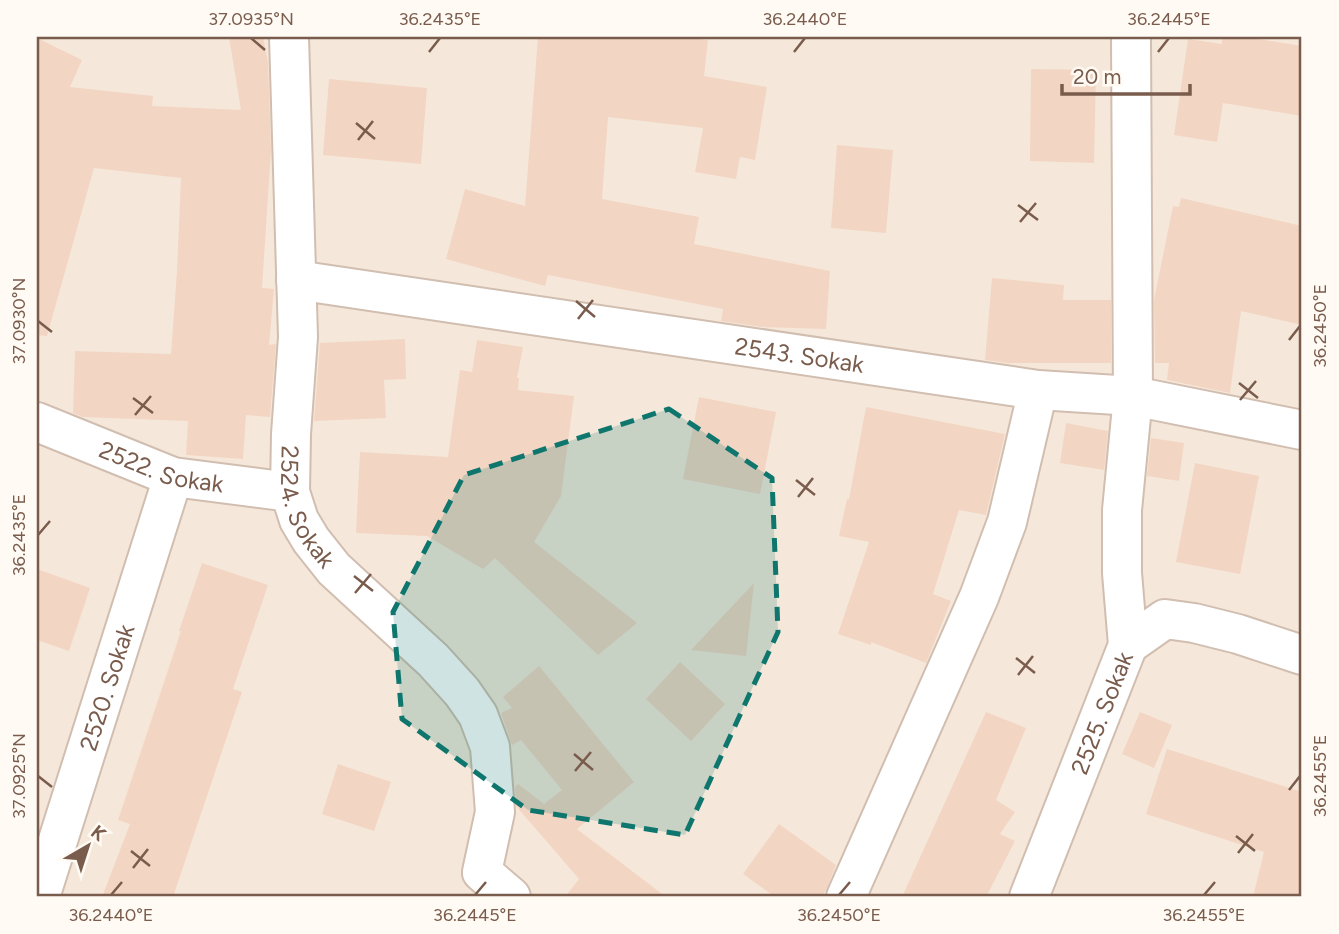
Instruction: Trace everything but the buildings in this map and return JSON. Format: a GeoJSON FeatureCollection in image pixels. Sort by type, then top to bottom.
{"type":"FeatureCollection","features":[{"type":"Feature","properties":{"kind":"street","name":"2524. Sokak"},"geometry":{"type":"LineString","coordinates":[[289,37],[298,337],[290,492],[299,520],[334,569],[433,660],[462,692],[478,715],[490,747],[495,812],[478,885],[511,897]]}},
{"type":"Feature","properties":{"kind":"street","name":"2525. Sokak"},"geometry":{"type":"LineString","coordinates":[[1029,897],[1128,645],[1122,572],[1122,510],[1133,396],[1131,37]]}},
{"type":"Feature","properties":{"kind":"street","name":"2543. Sokak"},"geometry":{"type":"LineString","coordinates":[[296,280],[1038,390],[1133,396],[1302,430]]}},
{"type":"Feature","properties":{"kind":"street"},"geometry":{"type":"LineString","coordinates":[[846,897],[979,597],[1007,522],[1038,390]]}},
{"type":"Feature","properties":{"kind":"street","name":"2522. Sokak"},"geometry":{"type":"LineString","coordinates":[[37,422],[173,477],[290,492]]}},
{"type":"Feature","properties":{"kind":"street","name":"2520. Sokak"},"geometry":{"type":"LineString","coordinates":[[42,873],[173,477]]}},
{"type":"Feature","properties":{"kind":"street"},"geometry":{"type":"LineString","coordinates":[[1128,645],[1165,619],[1238,634],[1302,655]]}},
{"type":"Feature","properties":{"kind":"highlighted area"},"geometry":{"type":"Polygon","coordinates":[[[669,409],[772,478],[778,632],[685,835],[528,810],[402,719],[393,612],[464,475],[669,409]]]}},
{"type":"Feature","properties":{"kind":"shaded area"},"geometry":{"type":"Polygon","coordinates":[[[37,37],[1302,37],[1302,897],[37,897],[37,37]]]}}]}
